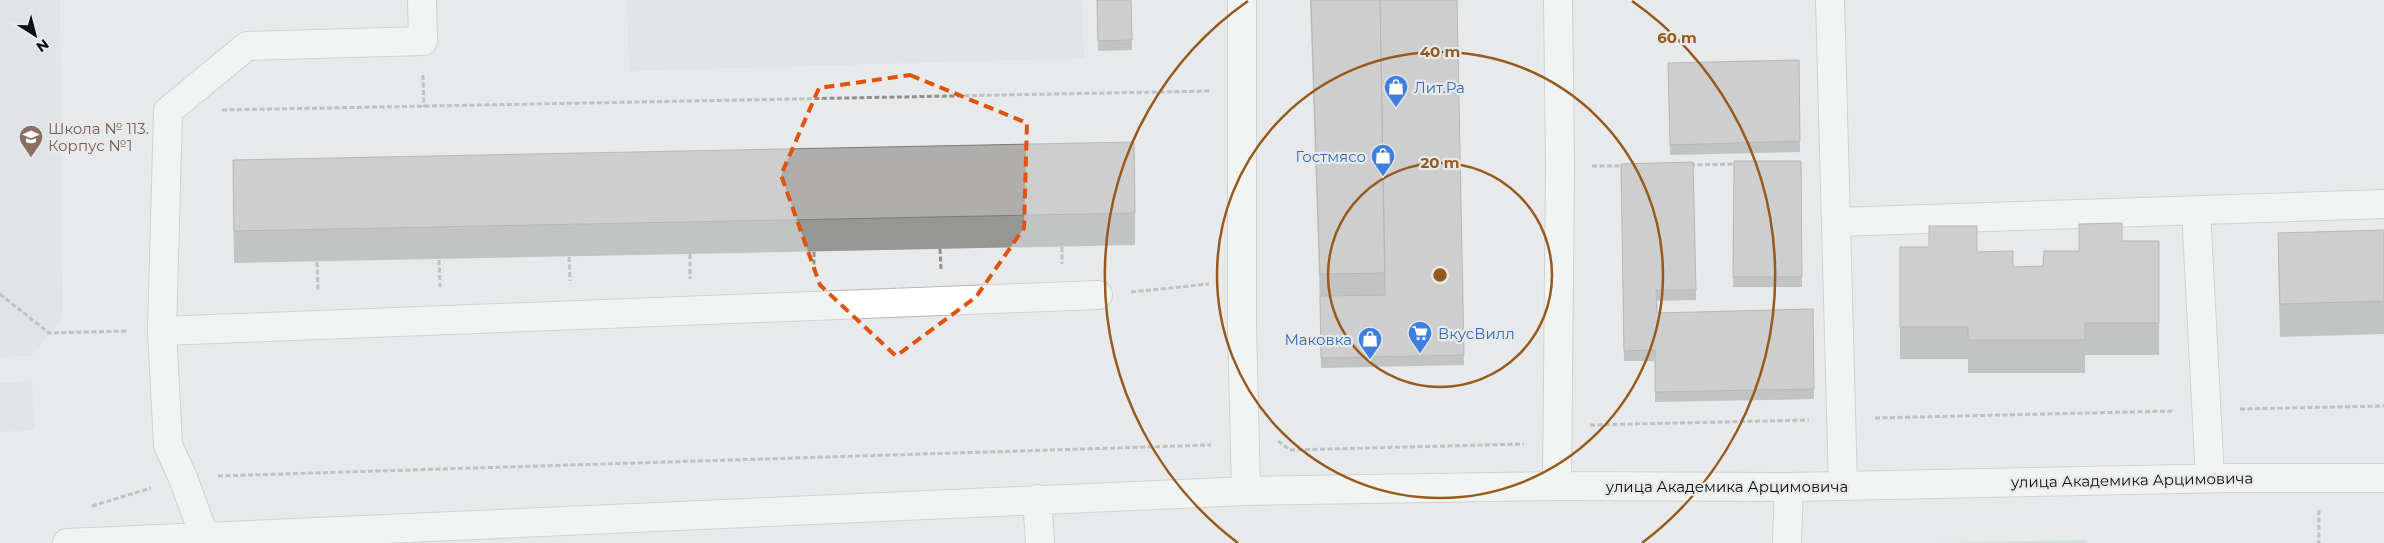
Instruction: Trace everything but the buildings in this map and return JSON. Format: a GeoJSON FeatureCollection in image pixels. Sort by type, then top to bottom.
{"type":"FeatureCollection","features":[{"type":"Feature","properties":{"kind":"street"},"geometry":{"type":"LineString","coordinates":[[205,538],[183,478],[168,446],[162,331],[168,111],[247,46],[422,41],[422,0]]}},
{"type":"Feature","properties":{"kind":"street"},"geometry":{"type":"LineString","coordinates":[[1242,0],[1243,415],[1246,491]]}},
{"type":"Feature","properties":{"kind":"street"},"geometry":{"type":"LineString","coordinates":[[1556,486],[1560,166],[1558,0]]}},
{"type":"Feature","properties":{"kind":"street"},"geometry":{"type":"LineString","coordinates":[[1830,0],[1843,486]]}},
{"type":"Feature","properties":{"kind":"street"},"geometry":{"type":"LineString","coordinates":[[1836,222],[2384,204]]}},
{"type":"Feature","properties":{"kind":"street"},"geometry":{"type":"LineString","coordinates":[[2196,210],[2210,478]]}},
{"type":"Feature","properties":{"kind":"street"},"geometry":{"type":"LineString","coordinates":[[162,331],[1098,295]]}},
{"type":"Feature","properties":{"kind":"street","name":"улица Академика Арцимовича"},"geometry":{"type":"LineString","coordinates":[[67,543],[1246,491],[1556,486],[1789,487],[2210,478],[2384,478]]}},
{"type":"Feature","properties":{"kind":"street"},"geometry":{"type":"LineString","coordinates":[[1787,543],[1789,487]]}},
{"type":"Feature","properties":{"kind":"street"},"geometry":{"type":"LineString","coordinates":[[1037,499],[1040,543]]}},
{"type":"Feature","properties":{"kind":"path"},"geometry":{"type":"LineString","coordinates":[[168,111],[1243,90]]}},
{"type":"Feature","properties":{"kind":"path"},"geometry":{"type":"LineString","coordinates":[[1687,165],[1746,164]]}},
{"type":"Feature","properties":{"kind":"path"},"geometry":{"type":"LineString","coordinates":[[1560,166],[1629,166]]}},
{"type":"Feature","properties":{"kind":"path"},"geometry":{"type":"LineString","coordinates":[[1098,295],[1242,281]]}},
{"type":"Feature","properties":{"kind":"path"},"geometry":{"type":"LineString","coordinates":[[0,294],[50,333],[162,331]]}},
{"type":"Feature","properties":{"kind":"path"},"geometry":{"type":"LineString","coordinates":[[1243,415],[1290,450],[1841,419],[2384,406]]}},
{"type":"Feature","properties":{"kind":"path"},"geometry":{"type":"LineString","coordinates":[[91,507],[183,478],[1244,444]]}},
{"type":"Feature","properties":{"kind":"highlighted area"},"geometry":{"type":"Polygon","coordinates":[[[910,75],[1027,123],[1024,228],[976,297],[896,356],[820,285],[781,175],[819,88],[910,75]]]}},
{"type":"Feature","properties":{"kind":"shaded area","name":"Школа № 113. Корпус №1"},"geometry":{"type":"Polygon","coordinates":[[[0,0],[60,0],[63,317],[31,356],[0,357],[0,0]]]}},
{"type":"Feature","properties":{"kind":"shaded area"},"geometry":{"type":"Polygon","coordinates":[[[627,0],[1082,0],[1084,58],[629,71],[627,0]]]}},
{"type":"Feature","properties":{"kind":"shaded area"},"geometry":{"type":"Polygon","coordinates":[[[32,381],[35,430],[0,432],[0,383],[32,381]]]}},
{"type":"Feature","properties":{"kind":"green space"},"geometry":{"type":"Polygon","coordinates":[[[2086,540],[2086,543],[1937,543],[2086,540]]]}},
{"type":"Feature","properties":{"kind":"place","name":"Лит.Ра"},"geometry":{"type":"Point","coordinates":[1396,108]}},
{"type":"Feature","properties":{"kind":"place","name":"Школа № 113. Корпус №1"},"geometry":{"type":"Point","coordinates":[31,158]}},
{"type":"Feature","properties":{"kind":"place","name":"Гостмясо"},"geometry":{"type":"Point","coordinates":[1383,177]}},
{"type":"Feature","properties":{"kind":"place","name":"ВкусВилл"},"geometry":{"type":"Point","coordinates":[1420,354]}},
{"type":"Feature","properties":{"kind":"place","name":"Маковка"},"geometry":{"type":"Point","coordinates":[1370,360]}}]}
